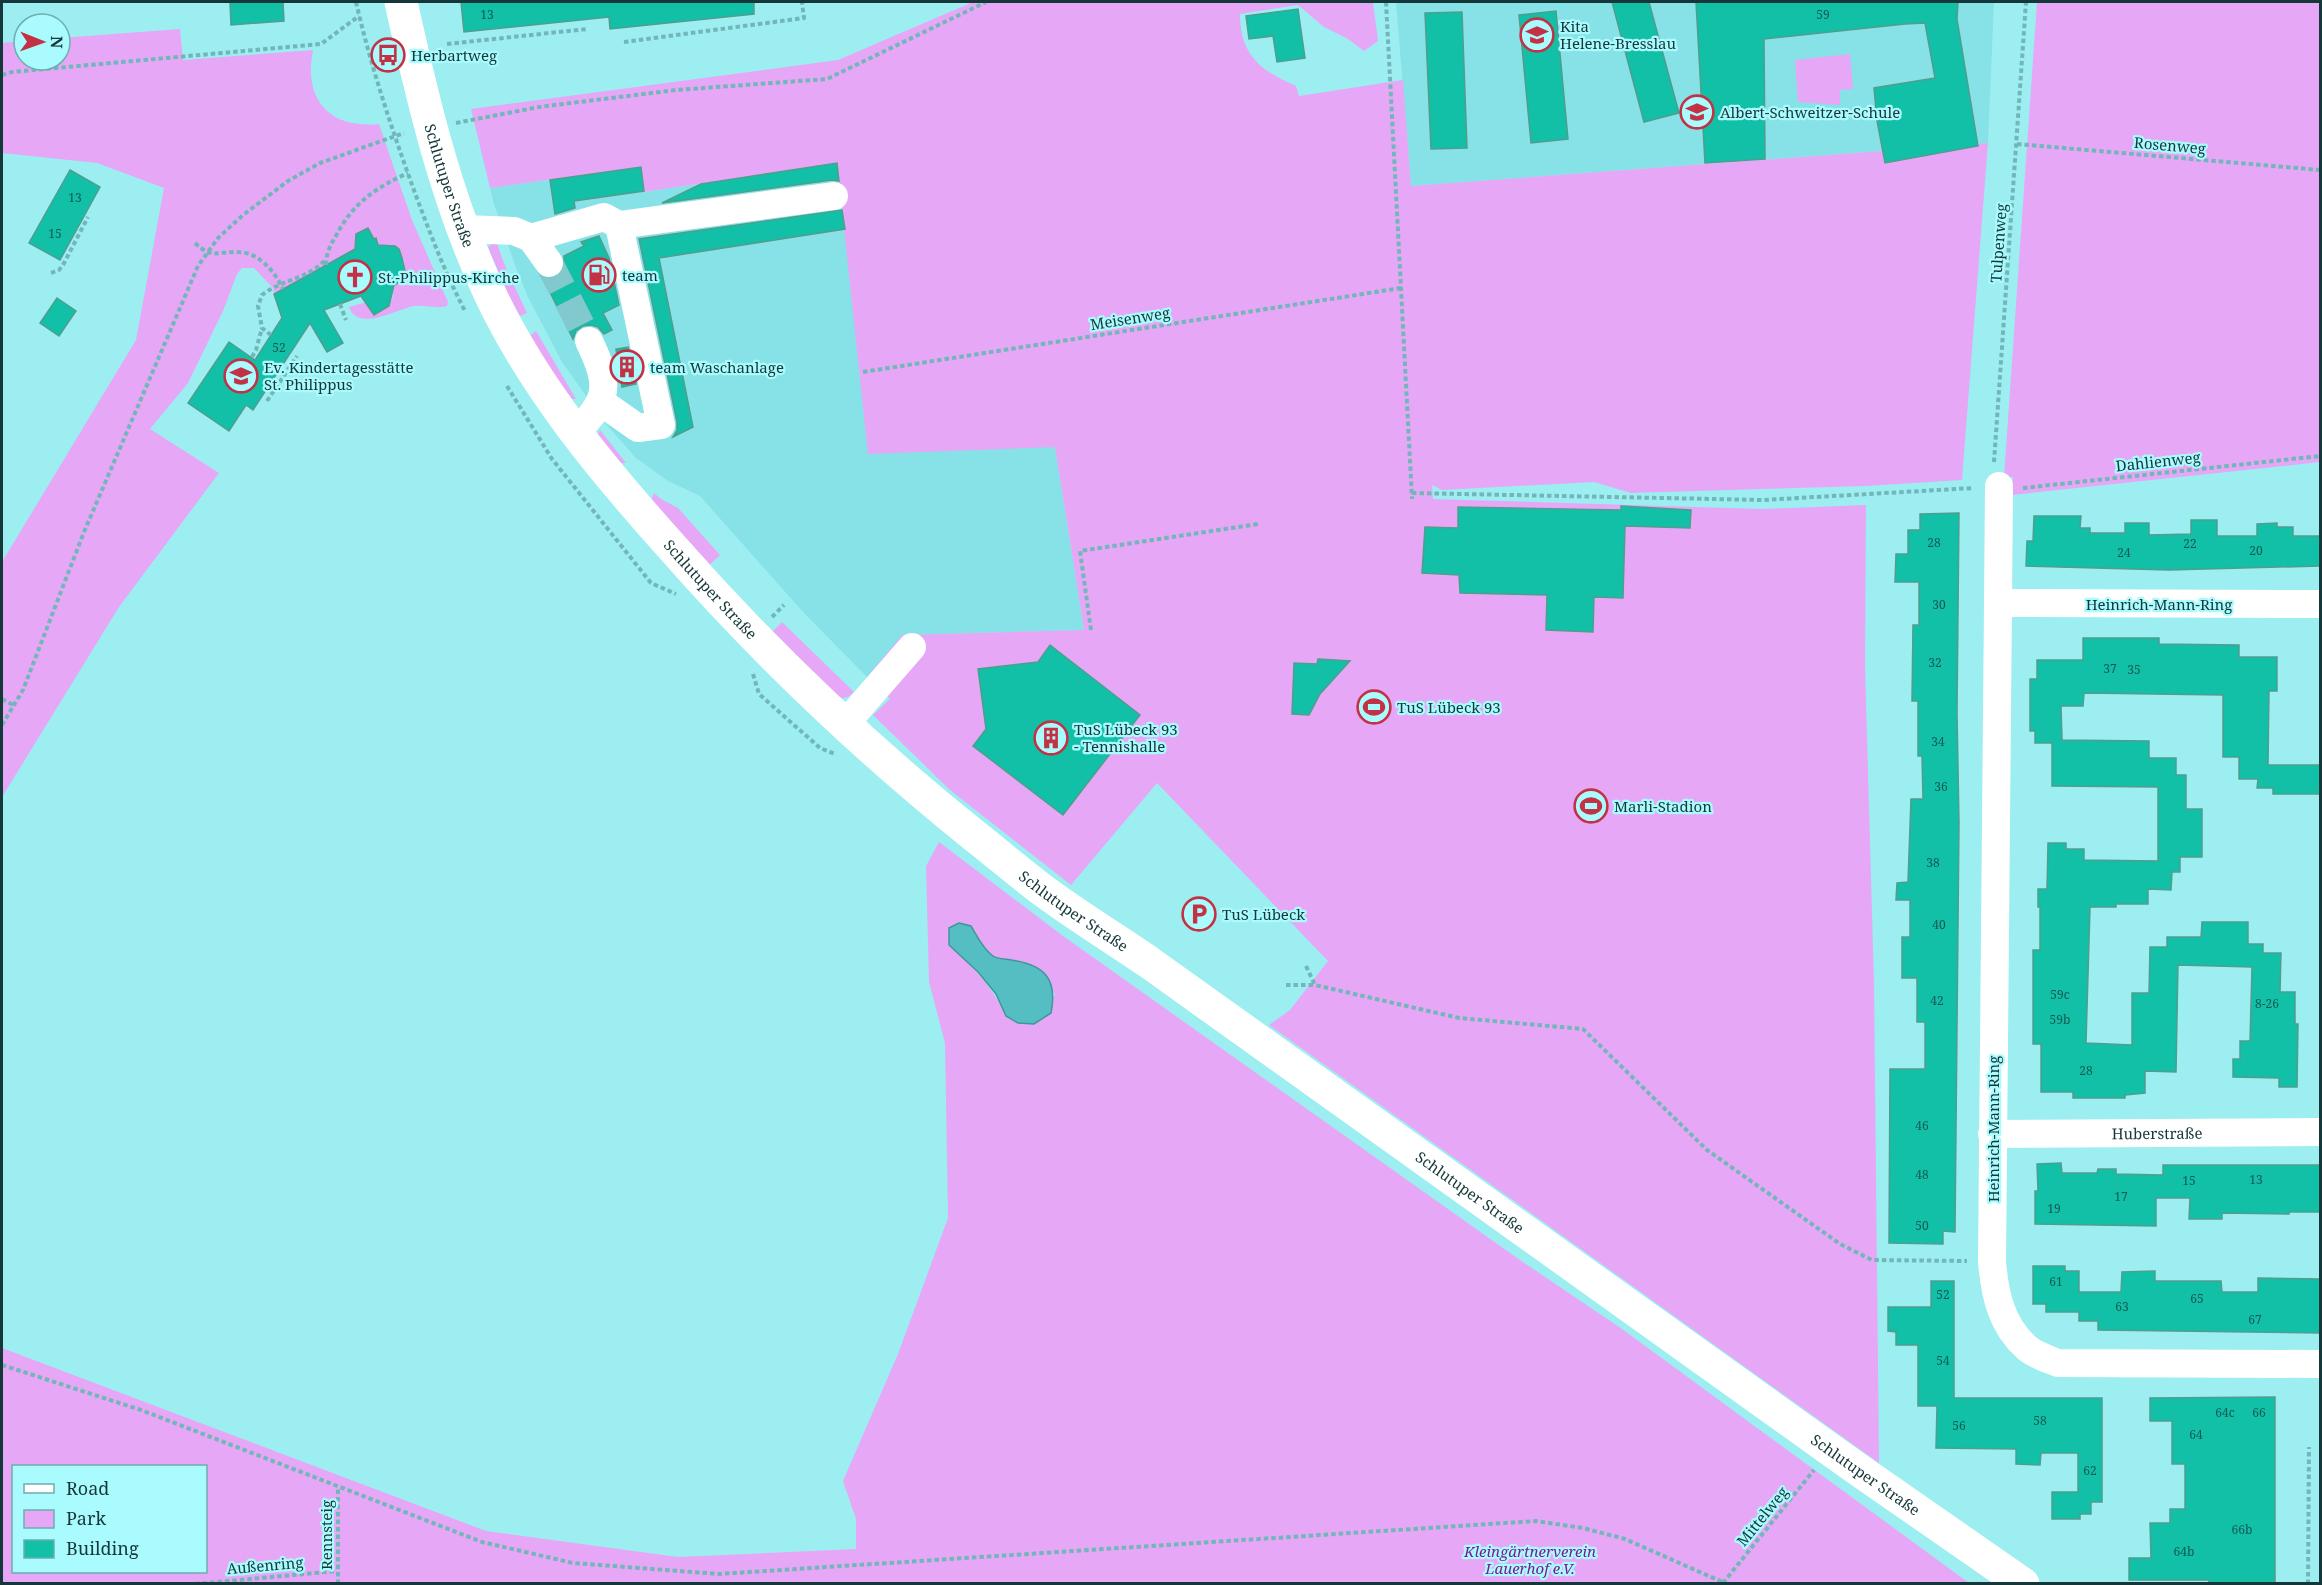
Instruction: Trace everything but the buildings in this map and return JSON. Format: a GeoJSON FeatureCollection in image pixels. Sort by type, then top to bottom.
{"type":"FeatureCollection","features":[{"type":"Feature","properties":{"kind":"main road","name":"Schlutuper Straße"},"geometry":{"type":"LineString","coordinates":[[401,2],[430,127],[464,229],[491,296],[510,332],[546,393],[575,433],[622,491],[765,647],[892,768],[1044,891],[1150,963],[1847,1461],[2024,1584]]}},
{"type":"Feature","properties":{"kind":"street"},"geometry":{"type":"LineString","coordinates":[[531,238],[604,217],[619,225],[834,196]]}},
{"type":"Feature","properties":{"kind":"street"},"geometry":{"type":"LineString","coordinates":[[601,402],[638,428],[660,425],[619,225]]}},
{"type":"Feature","properties":{"kind":"street"},"geometry":{"type":"LineString","coordinates":[[464,229],[514,231],[531,238],[549,263]]}},
{"type":"Feature","properties":{"kind":"street"},"geometry":{"type":"LineString","coordinates":[[575,433],[594,414],[601,402],[604,385],[599,362],[589,341]]}},
{"type":"Feature","properties":{"kind":"street","name":"Heinrich-Mann-Ring"},"geometry":{"type":"LineString","coordinates":[[1999,486],[1992,1262],[1995,1292],[2004,1320],[2028,1350],[2058,1363],[2320,1364]]}},
{"type":"Feature","properties":{"kind":"street","name":"Heinrich-Mann-Ring"},"geometry":{"type":"LineString","coordinates":[[1998,603],[2320,604]]}},
{"type":"Feature","properties":{"kind":"street"},"geometry":{"type":"LineString","coordinates":[[845,724],[912,647]]}},
{"type":"Feature","properties":{"kind":"street","name":"Huberstraße"},"geometry":{"type":"LineString","coordinates":[[1992,1134],[2320,1132]]}},
{"type":"Feature","properties":{"kind":"path"},"geometry":{"type":"LineString","coordinates":[[356,2],[394,135],[434,243],[470,319]]}},
{"type":"Feature","properties":{"kind":"path"},"geometry":{"type":"LineString","coordinates":[[624,42],[804,18],[802,2]]}},
{"type":"Feature","properties":{"kind":"path"},"geometry":{"type":"LineString","coordinates":[[2,725],[15,706],[84,532],[198,266],[218,238],[243,215],[288,181],[320,163],[394,135],[430,127],[539,107],[676,90],[827,79],[986,2]]}},
{"type":"Feature","properties":{"kind":"path"},"geometry":{"type":"LineString","coordinates":[[1386,2],[1412,499]]}},
{"type":"Feature","properties":{"kind":"path","name":"Tulpenweg"},"geometry":{"type":"LineString","coordinates":[[1999,486],[1994,469],[2026,2]]}},
{"type":"Feature","properties":{"kind":"path"},"geometry":{"type":"LineString","coordinates":[[2,75],[12,72],[321,44],[359,16]]}},
{"type":"Feature","properties":{"kind":"path"},"geometry":{"type":"LineString","coordinates":[[447,44],[587,29]]}},
{"type":"Feature","properties":{"kind":"path","name":"Rosenweg"},"geometry":{"type":"LineString","coordinates":[[2017,144],[2320,170]]}},
{"type":"Feature","properties":{"kind":"path"},"geometry":{"type":"LineString","coordinates":[[252,357],[262,328],[259,299],[266,291],[282,287],[315,268],[326,258],[341,226],[362,199],[385,183],[408,173]]}},
{"type":"Feature","properties":{"kind":"path"},"geometry":{"type":"LineString","coordinates":[[51,273],[59,270],[63,264],[88,217]]}},
{"type":"Feature","properties":{"kind":"path"},"geometry":{"type":"LineString","coordinates":[[195,243],[207,253],[217,255],[237,251],[247,253],[267,266],[282,287]]}},
{"type":"Feature","properties":{"kind":"path"},"geometry":{"type":"LineString","coordinates":[[326,258],[326,265]]}},
{"type":"Feature","properties":{"kind":"path","name":"Meisenweg"},"geometry":{"type":"LineString","coordinates":[[863,372],[1401,288]]}},
{"type":"Feature","properties":{"kind":"path"},"geometry":{"type":"LineString","coordinates":[[340,304],[346,320]]}},
{"type":"Feature","properties":{"kind":"path"},"geometry":{"type":"LineString","coordinates":[[262,328],[271,335]]}},
{"type":"Feature","properties":{"kind":"path"},"geometry":{"type":"LineString","coordinates":[[267,401],[297,357]]}},
{"type":"Feature","properties":{"kind":"path","name":"Dahlienweg"},"geometry":{"type":"LineString","coordinates":[[1412,493],[1763,500],[1999,486],[2014,489],[2320,456]]}},
{"type":"Feature","properties":{"kind":"path"},"geometry":{"type":"LineString","coordinates":[[1091,630],[1080,551],[1258,524]]}},
{"type":"Feature","properties":{"kind":"path"},"geometry":{"type":"LineString","coordinates":[[2,699],[15,706]]}},
{"type":"Feature","properties":{"kind":"path"},"geometry":{"type":"LineString","coordinates":[[1306,966],[1315,985]]}},
{"type":"Feature","properties":{"kind":"path"},"geometry":{"type":"LineString","coordinates":[[1286,985],[1315,985],[1459,1018],[1583,1029],[1707,1150],[1840,1244],[1872,1260],[1992,1262]]}},
{"type":"Feature","properties":{"kind":"path"},"geometry":{"type":"LineString","coordinates":[[2,1365],[141,1410],[482,1542],[573,1563],[719,1574],[1536,1521],[1583,1528],[1625,1539],[1725,1583]]}},
{"type":"Feature","properties":{"kind":"path"},"geometry":{"type":"LineString","coordinates":[[2308,1584],[2309,1447]]}},
{"type":"Feature","properties":{"kind":"path","name":"Mittelweg"},"geometry":{"type":"LineString","coordinates":[[1725,1583],[1819,1463]]}},
{"type":"Feature","properties":{"kind":"path","name":"Rennsteig"},"geometry":{"type":"LineString","coordinates":[[338,1488],[338,1584]]}},
{"type":"Feature","properties":{"kind":"path","name":"Außenring"},"geometry":{"type":"LineString","coordinates":[[195,1584],[337,1571]]}},
{"type":"Feature","properties":{"kind":"shaded area","name":"Albert-Schweitzer-Schule"},"geometry":{"type":"Polygon","coordinates":[[[1396,2],[1994,2],[1988,143],[1411,186],[1396,2]]]}},
{"type":"Feature","properties":{"kind":"shaded area"},"geometry":{"type":"Polygon","coordinates":[[[837,163],[845,229],[1055,447],[1084,630],[902,635],[867,677],[804,613],[700,496],[668,481],[636,458],[606,424],[562,362],[528,297],[490,188],[641,167],[645,192],[837,163]]]}},
{"type":"Feature","properties":{"kind":"shaded area"},"geometry":{"type":"Polygon","coordinates":[[[959,923],[971,926],[983,946],[993,956],[1032,965],[1046,975],[1052,991],[1051,1013],[1034,1024],[1018,1023],[1006,1016],[996,994],[978,972],[949,945],[949,928],[959,923]]]}},
{"type":"Feature","properties":{"kind":"green space"},"geometry":{"type":"Polygon","coordinates":[[[973,2],[1373,2],[1378,41],[1364,51],[1348,39],[1324,27],[1298,5],[1240,14],[1241,28],[1248,51],[1255,60],[1272,74],[1296,86],[1299,96],[1403,80],[1411,186],[1988,143],[1962,480],[1866,486],[1631,493],[1594,482],[1442,490],[1432,485],[1433,499],[1763,509],[1866,505],[1865,666],[1874,983],[1879,1463],[1269,1025],[1290,1010],[1328,961],[1157,783],[1071,885],[950,790],[873,715],[890,699],[867,677],[902,635],[1084,630],[1055,447],[868,454],[837,163],[644,192],[640,167],[490,188],[471,109],[838,60],[973,2]]]}},
{"type":"Feature","properties":{"kind":"green space"},"geometry":{"type":"Polygon","coordinates":[[[2037,2],[2320,2],[2320,462],[2012,495],[2013,477],[2004,477],[2037,2]]]}},
{"type":"Feature","properties":{"kind":"green space"},"geometry":{"type":"Polygon","coordinates":[[[180,29],[183,60],[313,50],[312,83],[316,96],[324,107],[334,116],[346,121],[379,124],[412,220],[448,302],[447,306],[443,307],[414,306],[369,319],[354,315],[349,307],[367,302],[376,313],[385,309],[391,302],[392,284],[402,281],[406,275],[400,252],[386,245],[378,245],[376,238],[374,239],[368,228],[356,236],[359,247],[274,294],[273,288],[254,268],[242,268],[237,274],[223,311],[188,383],[150,429],[219,473],[119,607],[2,797],[2,562],[136,340],[164,188],[97,163],[2,153],[2,43],[12,42],[12,72],[72,72],[72,37],[180,29]]]}},
{"type":"Feature","properties":{"kind":"green space"},"geometry":{"type":"Polygon","coordinates":[[[1850,54],[1853,89],[1840,90],[1840,105],[1798,102],[1795,60],[1850,54]]]}},
{"type":"Feature","properties":{"kind":"green space"},"geometry":{"type":"Polygon","coordinates":[[[494,243],[497,244],[527,313],[517,317],[488,247],[494,243]]]}},
{"type":"Feature","properties":{"kind":"green space"},"geometry":{"type":"Polygon","coordinates":[[[536,331],[576,399],[572,399],[527,338],[536,331]]]}},
{"type":"Feature","properties":{"kind":"green space"},"geometry":{"type":"Polygon","coordinates":[[[600,430],[626,463],[617,463],[598,434],[600,430]]]}},
{"type":"Feature","properties":{"kind":"green space"},"geometry":{"type":"Polygon","coordinates":[[[654,493],[678,508],[720,555],[706,568],[650,504],[654,493]]]}},
{"type":"Feature","properties":{"kind":"green space"},"geometry":{"type":"Polygon","coordinates":[[[782,622],[854,692],[848,697],[837,699],[769,635],[782,622]]]}},
{"type":"Feature","properties":{"kind":"green space","name":"Kleingärtnerverein Lauerhof e.V."},"geometry":{"type":"Polygon","coordinates":[[[939,842],[1063,936],[1517,1258],[1622,1329],[1969,1583],[2,1583],[2,1348],[486,1531],[678,1557],[856,1549],[856,1519],[843,1481],[898,1354],[948,1218],[945,1043],[929,982],[926,866],[939,842]],[[971,926],[949,945],[995,995],[1006,1016],[1055,996],[1049,979],[1036,967],[994,958],[971,926]]]}},
{"type":"Feature","properties":{"kind":"tunnel"},"geometry":{"type":"LineString","coordinates":[[549,263],[589,341]]}},
{"type":"Feature","properties":{"kind":"place","name":"Kita Helene-Bresslau"},"geometry":{"type":"Point","coordinates":[1537,35]}},
{"type":"Feature","properties":{"kind":"place","name":"Herbartweg"},"geometry":{"type":"Point","coordinates":[388,55]}},
{"type":"Feature","properties":{"kind":"place","name":"Albert-Schweitzer-Schule"},"geometry":{"type":"Point","coordinates":[1697,112]}},
{"type":"Feature","properties":{"kind":"place","name":"team"},"geometry":{"type":"Point","coordinates":[599,275]}},
{"type":"Feature","properties":{"kind":"place","name":"St.-Philippus-Kirche"},"geometry":{"type":"Point","coordinates":[355,277]}},
{"type":"Feature","properties":{"kind":"place","name":"team Waschanlage"},"geometry":{"type":"Point","coordinates":[627,367]}},
{"type":"Feature","properties":{"kind":"place","name":"Ev. Kindertagesstätte St. Philippus"},"geometry":{"type":"Point","coordinates":[241,376]}},
{"type":"Feature","properties":{"kind":"place","name":"TuS Lübeck 93"},"geometry":{"type":"Point","coordinates":[1374,707]}},
{"type":"Feature","properties":{"kind":"place","name":"TuS Lübeck 93 - Tennishalle"},"geometry":{"type":"Point","coordinates":[1051,738]}},
{"type":"Feature","properties":{"kind":"place","name":"Marli-Stadion"},"geometry":{"type":"Point","coordinates":[1591,806]}},
{"type":"Feature","properties":{"kind":"place","name":"TuS Lübeck"},"geometry":{"type":"Point","coordinates":[1199,914]}}]}
